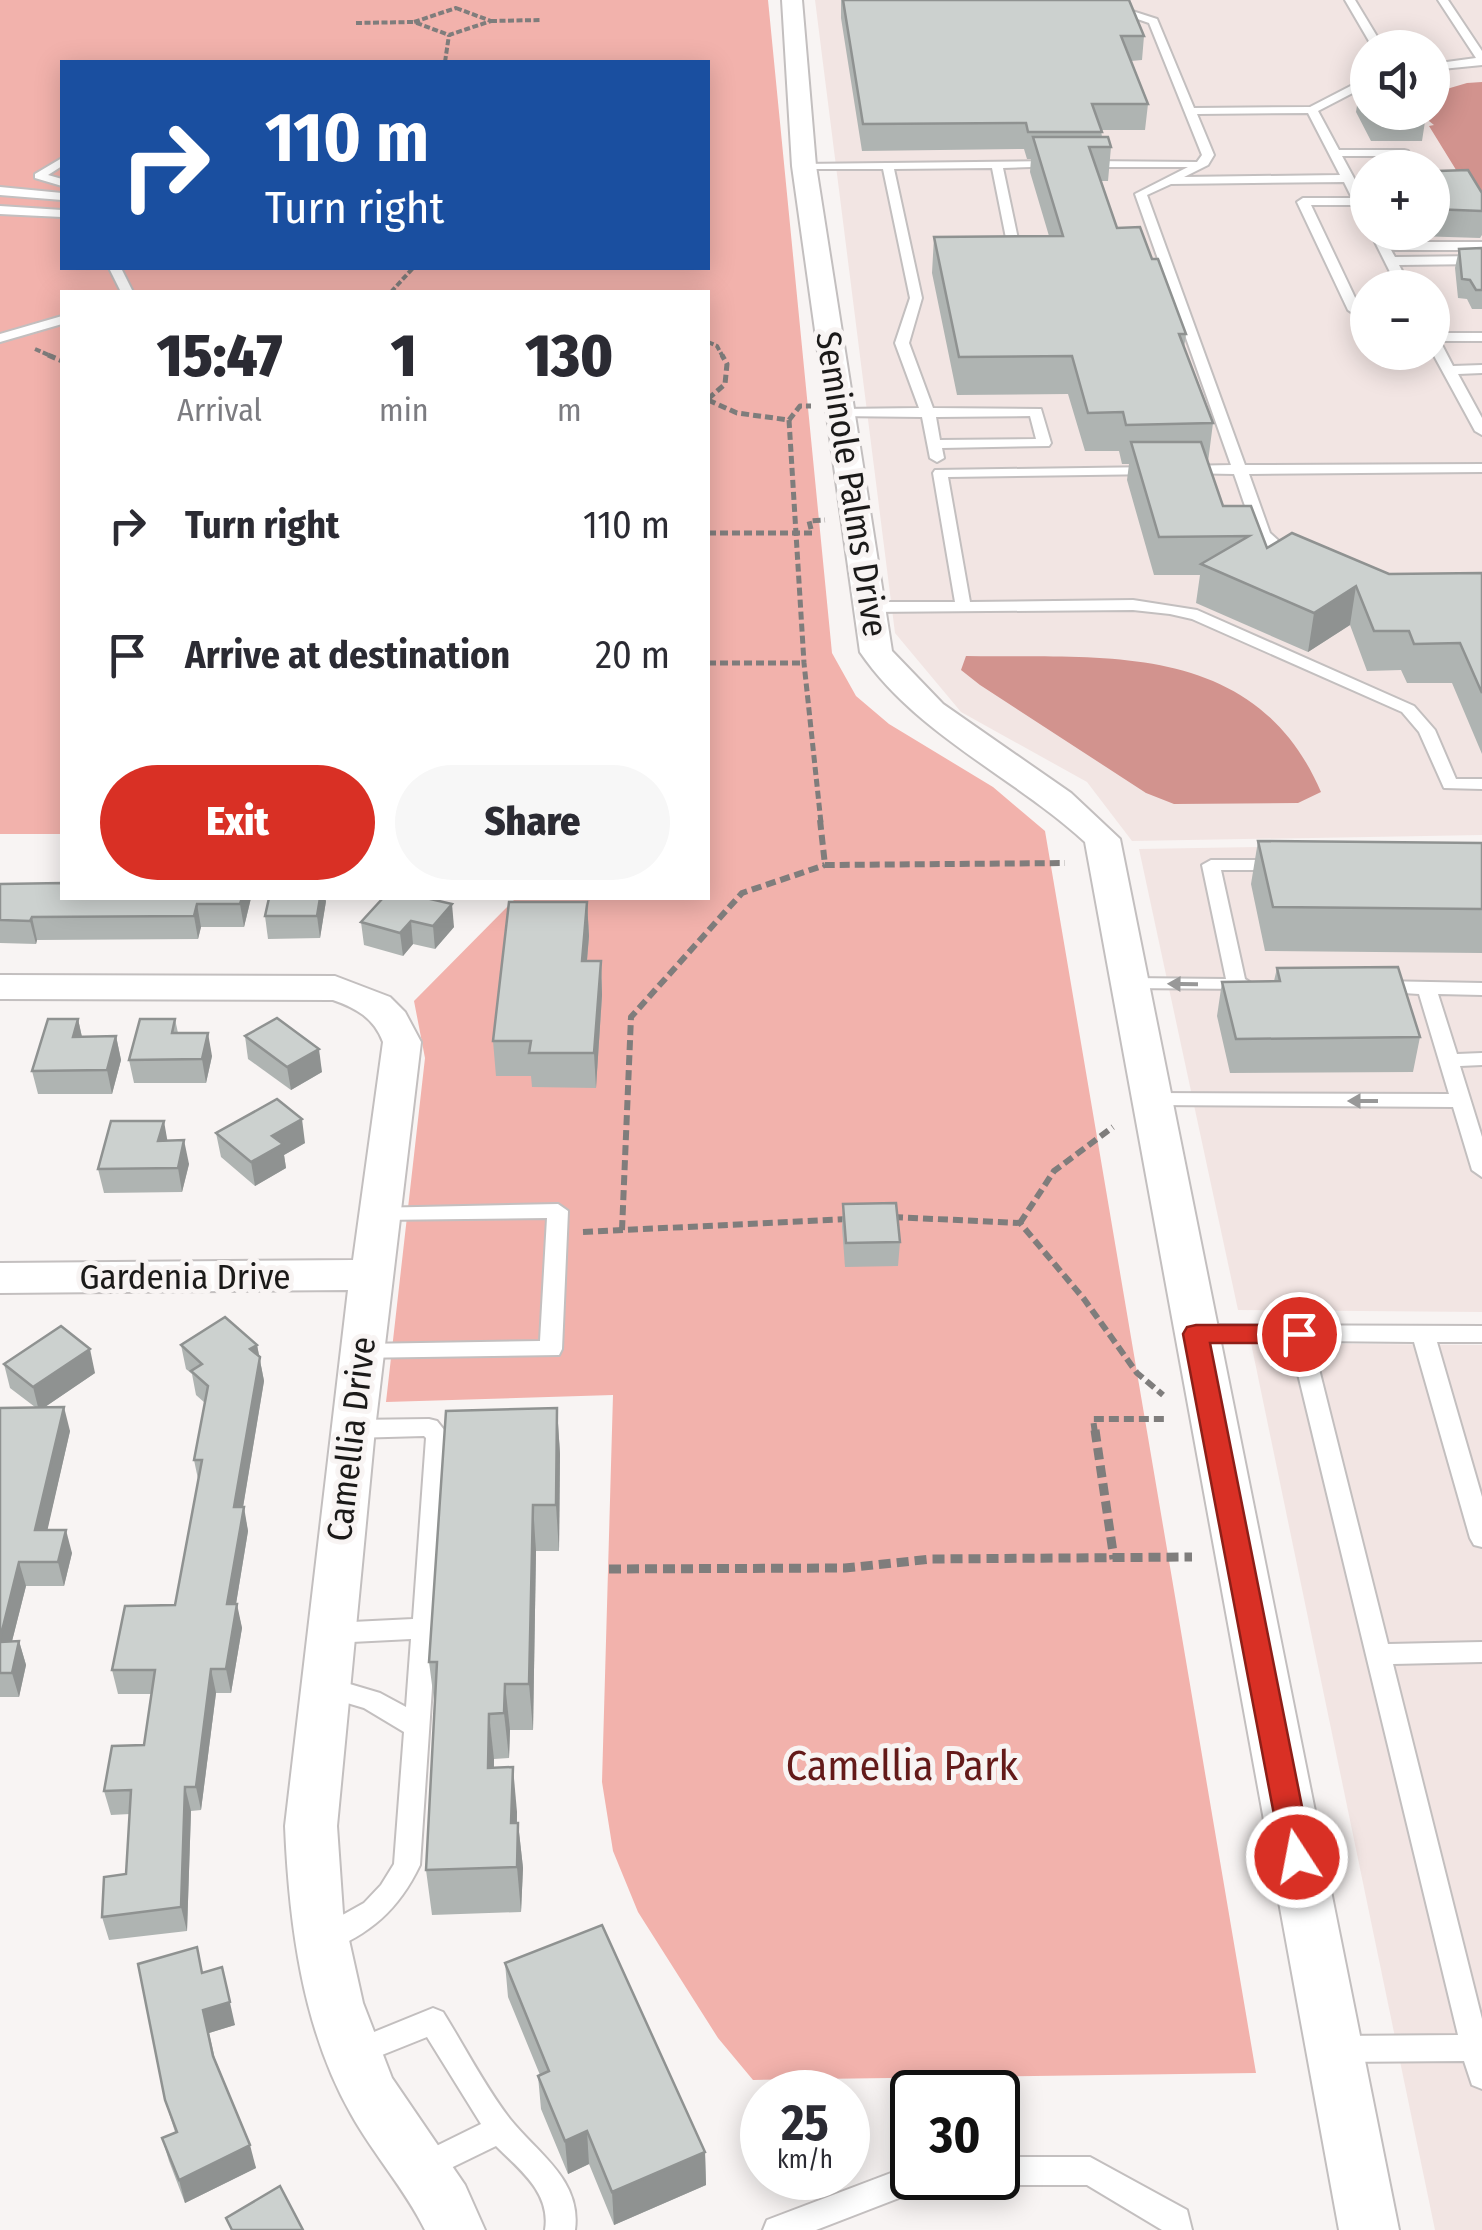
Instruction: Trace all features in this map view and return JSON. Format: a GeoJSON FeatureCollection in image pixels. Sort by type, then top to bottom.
{"type":"FeatureCollection","features":[{"type":"Feature","properties":{"kind":"street","name":"Seminole Palms Drive"},"geometry":{"type":"LineString","coordinates":[[792,0],[828,410],[876,652],[898,683],[924,708],[1047,792],[1102,838],[1369,2230]]}},
{"type":"Feature","properties":{"kind":"street","name":"Camellia Drive"},"geometry":{"type":"LineString","coordinates":[[0,987],[335,988],[374,1002],[388,1013],[402,1042],[370,1275],[310,1826],[316,1913],[336,2003],[370,2094],[456,2230]]}},
{"type":"Feature","properties":{"kind":"street","name":"Gardenia Drive"},"geometry":{"type":"LineString","coordinates":[[0,1278],[370,1275]]}},
{"type":"Feature","properties":{"kind":"lane"},"geometry":{"type":"LineString","coordinates":[[1088,0],[1152,21],[1208,156],[1204,163],[1141,194],[1263,534],[1284,556],[1301,564]]}},
{"type":"Feature","properties":{"kind":"lane"},"geometry":{"type":"LineString","coordinates":[[1350,0],[1368,30]]}},
{"type":"Feature","properties":{"kind":"lane"},"geometry":{"type":"LineString","coordinates":[[1442,0],[1481,58],[1479,63],[1450,65]]}},
{"type":"Feature","properties":{"kind":"lane"},"geometry":{"type":"LineString","coordinates":[[1469,37],[1482,36]]}},
{"type":"Feature","properties":{"kind":"lane"},"geometry":{"type":"LineString","coordinates":[[1190,112],[1312,110],[1350,90]]}},
{"type":"Feature","properties":{"kind":"lane"},"geometry":{"type":"LineString","coordinates":[[1164,181],[1350,182],[1312,110]]}},
{"type":"Feature","properties":{"kind":"lane"},"geometry":{"type":"LineString","coordinates":[[1335,153],[1350,153]]}},
{"type":"Feature","properties":{"kind":"lane"},"geometry":{"type":"LineString","coordinates":[[60,162],[38,176],[60,182]]}},
{"type":"Feature","properties":{"kind":"lane"},"geometry":{"type":"LineString","coordinates":[[804,166],[1204,163]]}},
{"type":"Feature","properties":{"kind":"lane"},"geometry":{"type":"LineString","coordinates":[[997,165],[1019,258],[1002,258]]}},
{"type":"Feature","properties":{"kind":"lane"},"geometry":{"type":"LineString","coordinates":[[888,166],[916,259],[916,298],[902,342],[928,412],[964,606]]}},
{"type":"Feature","properties":{"kind":"lane"},"geometry":{"type":"LineString","coordinates":[[0,191],[60,198]]}},
{"type":"Feature","properties":{"kind":"lane"},"geometry":{"type":"LineString","coordinates":[[1350,201],[1303,202],[1350,302]]}},
{"type":"Feature","properties":{"kind":"lane"},"geometry":{"type":"LineString","coordinates":[[0,210],[60,214]]}},
{"type":"Feature","properties":{"kind":"lane"},"geometry":{"type":"LineString","coordinates":[[1450,246],[1482,246]]}},
{"type":"Feature","properties":{"kind":"lane"},"geometry":{"type":"LineString","coordinates":[[1386,250],[1396,270]]}},
{"type":"Feature","properties":{"kind":"lane"},"geometry":{"type":"LineString","coordinates":[[1391,261],[1482,260]]}},
{"type":"Feature","properties":{"kind":"lane"},"geometry":{"type":"LineString","coordinates":[[0,338],[60,321]]}},
{"type":"Feature","properties":{"kind":"lane"},"geometry":{"type":"LineString","coordinates":[[1450,338],[1482,337]]}},
{"type":"Feature","properties":{"kind":"lane"},"geometry":{"type":"LineString","coordinates":[[1450,370],[1482,369]]}},
{"type":"Feature","properties":{"kind":"lane"},"geometry":{"type":"LineString","coordinates":[[1448,370],[1482,431]]}},
{"type":"Feature","properties":{"kind":"lane"},"geometry":{"type":"LineString","coordinates":[[828,410],[1036,412],[1044,442],[935,444]]}},
{"type":"Feature","properties":{"kind":"lane"},"geometry":{"type":"LineString","coordinates":[[940,473],[1482,468]]}},
{"type":"Feature","properties":{"kind":"lane"},"geometry":{"type":"LineString","coordinates":[[869,606],[1132,605],[1197,616],[1408,709],[1427,730],[1450,784],[1482,784]]}},
{"type":"Feature","properties":{"kind":"lane"},"geometry":{"type":"LineString","coordinates":[[1237,985],[1210,865],[1308,865]]}},
{"type":"Feature","properties":{"kind":"lane"},"geometry":{"type":"LineString","coordinates":[[1130,984],[1275,986]]}},
{"type":"Feature","properties":{"kind":"lane"},"geometry":{"type":"LineString","coordinates":[[1351,987],[1482,989]]}},
{"type":"Feature","properties":{"kind":"lane"},"geometry":{"type":"LineString","coordinates":[[1427,988],[1482,1170]]}},
{"type":"Feature","properties":{"kind":"lane"},"geometry":{"type":"LineString","coordinates":[[1448,1060],[1482,1060]]}},
{"type":"Feature","properties":{"kind":"lane"},"geometry":{"type":"LineString","coordinates":[[1152,1100],[1461,1101]]}},
{"type":"Feature","properties":{"kind":"lane"},"geometry":{"type":"LineString","coordinates":[[361,1352],[551,1349],[558,1211],[378,1213]]}},
{"type":"Feature","properties":{"kind":"lane"},"geometry":{"type":"LineString","coordinates":[[1423,1333],[1482,1538]]}},
{"type":"Feature","properties":{"kind":"lane"},"geometry":{"type":"LineString","coordinates":[[1196,1334],[1482,1334]]}},
{"type":"Feature","properties":{"kind":"lane"},"geometry":{"type":"LineString","coordinates":[[1299,1334],[1480,2057],[1334,2050]]}},
{"type":"Feature","properties":{"kind":"lane"},"geometry":{"type":"LineString","coordinates":[[322,1941],[371,1916],[389,1900],[407,1865],[438,1436],[430,1427],[352,1429]]}},
{"type":"Feature","properties":{"kind":"lane"},"geometry":{"type":"LineString","coordinates":[[330,1633],[424,1628]]}},
{"type":"Feature","properties":{"kind":"lane"},"geometry":{"type":"LineString","coordinates":[[1379,1654],[1482,1652]]}},
{"type":"Feature","properties":{"kind":"lane"},"geometry":{"type":"LineString","coordinates":[[324,1687],[372,1700],[416,1726]]}},
{"type":"Feature","properties":{"kind":"lane"},"geometry":{"type":"LineString","coordinates":[[355,2053],[433,2021],[500,2129],[548,2178],[562,2217],[560,2230]]}},
{"type":"Feature","properties":{"kind":"lane"},"geometry":{"type":"LineString","coordinates":[[420,2169],[500,2129]]}},
{"type":"Feature","properties":{"kind":"lane"},"geometry":{"type":"LineString","coordinates":[[1020,2171],[1090,2170],[1176,2220],[1177,2230]]}},
{"type":"Feature","properties":{"kind":"lane"},"geometry":{"type":"LineString","coordinates":[[778,2230],[890,2187]]}},
{"type":"Feature","properties":{"kind":"path"},"geometry":{"type":"LineString","coordinates":[[456,8],[458,0]]}},
{"type":"Feature","properties":{"kind":"path"},"geometry":{"type":"LineString","coordinates":[[356,22],[414,22],[456,8],[491,21]]}},
{"type":"Feature","properties":{"kind":"path"},"geometry":{"type":"LineString","coordinates":[[414,22],[449,35],[491,21],[541,20]]}},
{"type":"Feature","properties":{"kind":"path"},"geometry":{"type":"LineString","coordinates":[[444,60],[449,35]]}},
{"type":"Feature","properties":{"kind":"path"},"geometry":{"type":"LineString","coordinates":[[393,290],[412,270]]}},
{"type":"Feature","properties":{"kind":"path"},"geometry":{"type":"LineString","coordinates":[[710,343],[717,346],[727,364],[725,384],[710,398]]}},
{"type":"Feature","properties":{"kind":"path"},"geometry":{"type":"LineString","coordinates":[[710,401],[737,413],[789,420]]}},
{"type":"Feature","properties":{"kind":"path"},"geometry":{"type":"LineString","coordinates":[[824,865],[804,663],[789,420],[800,406],[828,410]]}},
{"type":"Feature","properties":{"kind":"path"},"geometry":{"type":"LineString","coordinates":[[710,534],[812,533],[808,521],[825,520]]}},
{"type":"Feature","properties":{"kind":"path"},"geometry":{"type":"LineString","coordinates":[[710,664],[804,663]]}},
{"type":"Feature","properties":{"kind":"path"},"geometry":{"type":"LineString","coordinates":[[622,1230],[632,1017],[742,893],[824,865],[1065,863]]}},
{"type":"Feature","properties":{"kind":"path"},"geometry":{"type":"LineString","coordinates":[[1020,1223],[1054,1171],[1112,1128]]}},
{"type":"Feature","properties":{"kind":"path"},"geometry":{"type":"LineString","coordinates":[[874,1218],[1020,1223],[1084,1299],[1137,1374],[1163,1394]]}},
{"type":"Feature","properties":{"kind":"path"},"geometry":{"type":"LineString","coordinates":[[557,1234],[854,1219]]}},
{"type":"Feature","properties":{"kind":"path"},"geometry":{"type":"LineString","coordinates":[[1114,1559],[1093,1419],[1168,1419]]}},
{"type":"Feature","properties":{"kind":"path"},"geometry":{"type":"LineString","coordinates":[[609,1569],[845,1568],[932,1559],[1192,1556]]}},
{"type":"Feature","properties":{"kind":"shaded area"},"geometry":{"type":"Polygon","coordinates":[[[815,0],[1482,0],[1482,835],[1132,841],[1087,782],[961,712],[895,633],[815,0]]]}},
{"type":"Feature","properties":{"kind":"shaded area"},"geometry":{"type":"Polygon","coordinates":[[[1482,82],[1482,212],[1450,160],[1450,150],[1444,150],[1431,130],[1450,130],[1450,88],[1482,82]]]}},
{"type":"Feature","properties":{"kind":"shaded area"},"geometry":{"type":"Polygon","coordinates":[[[966,656],[1122,660],[1170,667],[1216,682],[1257,706],[1292,742],[1321,792],[1298,803],[1174,804],[1146,793],[980,685],[961,670],[966,656]]]}},
{"type":"Feature","properties":{"kind":"shaded area"},"geometry":{"type":"Polygon","coordinates":[[[1482,843],[1482,1312],[1238,1310],[1139,849],[1482,843]]]}},
{"type":"Feature","properties":{"kind":"shaded area"},"geometry":{"type":"Polygon","coordinates":[[[1251,1343],[1482,1345],[1482,2230],[1435,2230],[1251,1343]]]}},
{"type":"Feature","properties":{"kind":"green space","name":"Camellia Park"},"geometry":{"type":"Polygon","coordinates":[[[0,0],[768,0],[832,653],[856,696],[889,724],[993,787],[1045,831],[1256,2073],[1020,2076],[1020,2070],[890,2070],[890,2078],[870,2078],[870,2070],[745,2070],[718,2038],[638,1912],[613,1851],[602,1782],[613,1395],[386,1402],[425,1058],[414,1001],[514,900],[710,900],[710,290],[60,290],[60,834],[0,834],[0,0]]]}},
{"type":"Feature","properties":{"kind":"building"},"geometry":{"type":"Polygon","coordinates":[[[843,0],[1129,0],[1144,36],[1121,36],[1148,104],[1092,104],[1102,132],[1028,132],[1026,123],[863,124],[843,0]]]}},
{"type":"Feature","properties":{"kind":"building"},"geometry":{"type":"Polygon","coordinates":[[[1033,137],[1108,137],[1111,147],[1089,147],[1117,228],[1140,227],[1152,259],[1158,259],[1186,334],[1179,334],[1213,423],[1126,425],[1123,412],[1088,413],[1072,356],[959,357],[934,237],[1063,236],[1033,137]]]}},
{"type":"Feature","properties":{"kind":"building"},"geometry":{"type":"Polygon","coordinates":[[[1468,170],[1482,193],[1482,211],[1450,210],[1450,171],[1468,170]]]}},
{"type":"Feature","properties":{"kind":"building"},"geometry":{"type":"Polygon","coordinates":[[[1482,248],[1482,290],[1476,290],[1470,280],[1462,279],[1459,249],[1482,248]]]}},
{"type":"Feature","properties":{"kind":"building"},"geometry":{"type":"Polygon","coordinates":[[[1131,442],[1201,442],[1223,506],[1251,506],[1267,548],[1292,533],[1389,574],[1482,573],[1482,693],[1460,643],[1414,644],[1409,631],[1374,631],[1356,586],[1314,613],[1201,564],[1249,536],[1159,537],[1131,442]]]}},
{"type":"Feature","properties":{"kind":"building"},"geometry":{"type":"Polygon","coordinates":[[[1258,841],[1482,843],[1482,909],[1273,907],[1258,841]]]}},
{"type":"Feature","properties":{"kind":"building"},"geometry":{"type":"Polygon","coordinates":[[[60,883],[60,900],[241,900],[240,904],[197,904],[194,916],[0,920],[0,884],[60,883]]]}},
{"type":"Feature","properties":{"kind":"building"},"geometry":{"type":"Polygon","coordinates":[[[269,900],[320,900],[317,916],[265,916],[269,900]]]}},
{"type":"Feature","properties":{"kind":"building"},"geometry":{"type":"Polygon","coordinates":[[[381,900],[435,900],[452,904],[433,926],[411,921],[400,933],[361,922],[381,900]]]}},
{"type":"Feature","properties":{"kind":"building"},"geometry":{"type":"Polygon","coordinates":[[[509,902],[587,902],[582,961],[601,961],[594,1053],[529,1053],[531,1041],[493,1041],[509,902]]]}},
{"type":"Feature","properties":{"kind":"building"},"geometry":{"type":"Polygon","coordinates":[[[1398,967],[1420,1037],[1236,1039],[1222,982],[1280,981],[1277,968],[1398,967]]]}},
{"type":"Feature","properties":{"kind":"building"},"geometry":{"type":"Polygon","coordinates":[[[277,1018],[319,1049],[287,1067],[245,1036],[277,1018]]]}},
{"type":"Feature","properties":{"kind":"building"},"geometry":{"type":"Polygon","coordinates":[[[48,1019],[78,1019],[73,1037],[116,1036],[107,1070],[32,1071],[48,1019]]]}},
{"type":"Feature","properties":{"kind":"building"},"geometry":{"type":"Polygon","coordinates":[[[140,1019],[175,1019],[172,1033],[208,1033],[202,1059],[129,1060],[140,1019]]]}},
{"type":"Feature","properties":{"kind":"building"},"geometry":{"type":"Polygon","coordinates":[[[277,1099],[302,1119],[272,1136],[283,1144],[251,1162],[216,1133],[277,1099]]]}},
{"type":"Feature","properties":{"kind":"building"},"geometry":{"type":"Polygon","coordinates":[[[111,1121],[164,1121],[158,1141],[184,1140],[178,1168],[98,1169],[111,1121]]]}},
{"type":"Feature","properties":{"kind":"building"},"geometry":{"type":"Polygon","coordinates":[[[896,1203],[900,1242],[846,1243],[843,1204],[896,1203]]]}},
{"type":"Feature","properties":{"kind":"building"},"geometry":{"type":"Polygon","coordinates":[[[225,1317],[257,1345],[250,1349],[260,1357],[234,1507],[244,1507],[227,1604],[237,1604],[226,1669],[211,1669],[196,1787],[185,1787],[181,1907],[102,1917],[104,1877],[126,1874],[131,1790],[104,1791],[112,1746],[144,1745],[155,1670],[112,1670],[125,1606],[175,1605],[202,1460],[194,1460],[208,1386],[191,1371],[202,1364],[181,1345],[225,1317]]]}},
{"type":"Feature","properties":{"kind":"building"},"geometry":{"type":"Polygon","coordinates":[[[61,1326],[90,1349],[33,1387],[4,1364],[61,1326]]]}},
{"type":"Feature","properties":{"kind":"building"},"geometry":{"type":"Polygon","coordinates":[[[64,1407],[35,1530],[66,1530],[58,1562],[19,1562],[0,1639],[0,1408],[64,1407]]]}},
{"type":"Feature","properties":{"kind":"building"},"geometry":{"type":"Polygon","coordinates":[[[557,1408],[556,1505],[533,1505],[529,1684],[505,1684],[504,1713],[489,1714],[488,1768],[513,1767],[511,1823],[518,1823],[517,1867],[426,1870],[437,1662],[429,1662],[446,1411],[557,1408]]]}},
{"type":"Feature","properties":{"kind":"building"},"geometry":{"type":"Polygon","coordinates":[[[19,1641],[12,1673],[0,1673],[0,1642],[19,1641]]]}},
{"type":"Feature","properties":{"kind":"building"},"geometry":{"type":"Polygon","coordinates":[[[602,1925],[705,2152],[612,2192],[587,2131],[565,2141],[538,2076],[549,2071],[505,1963],[602,1925]]]}},
{"type":"Feature","properties":{"kind":"building"},"geometry":{"type":"Polygon","coordinates":[[[197,1947],[202,1973],[222,1967],[230,2002],[203,2010],[213,2056],[250,2145],[179,2180],[162,2138],[177,2132],[165,2100],[138,1964],[197,1947]]]}},
{"type":"Feature","properties":{"kind":"building"},"geometry":{"type":"Polygon","coordinates":[[[280,2186],[303,2230],[232,2230],[226,2218],[280,2186]]]}},
{"type":"Feature","properties":{"kind":"route"},"geometry":{"type":"LineString","coordinates":[[1297,1857],[1196,1334],[1299,1334]]}}]}
